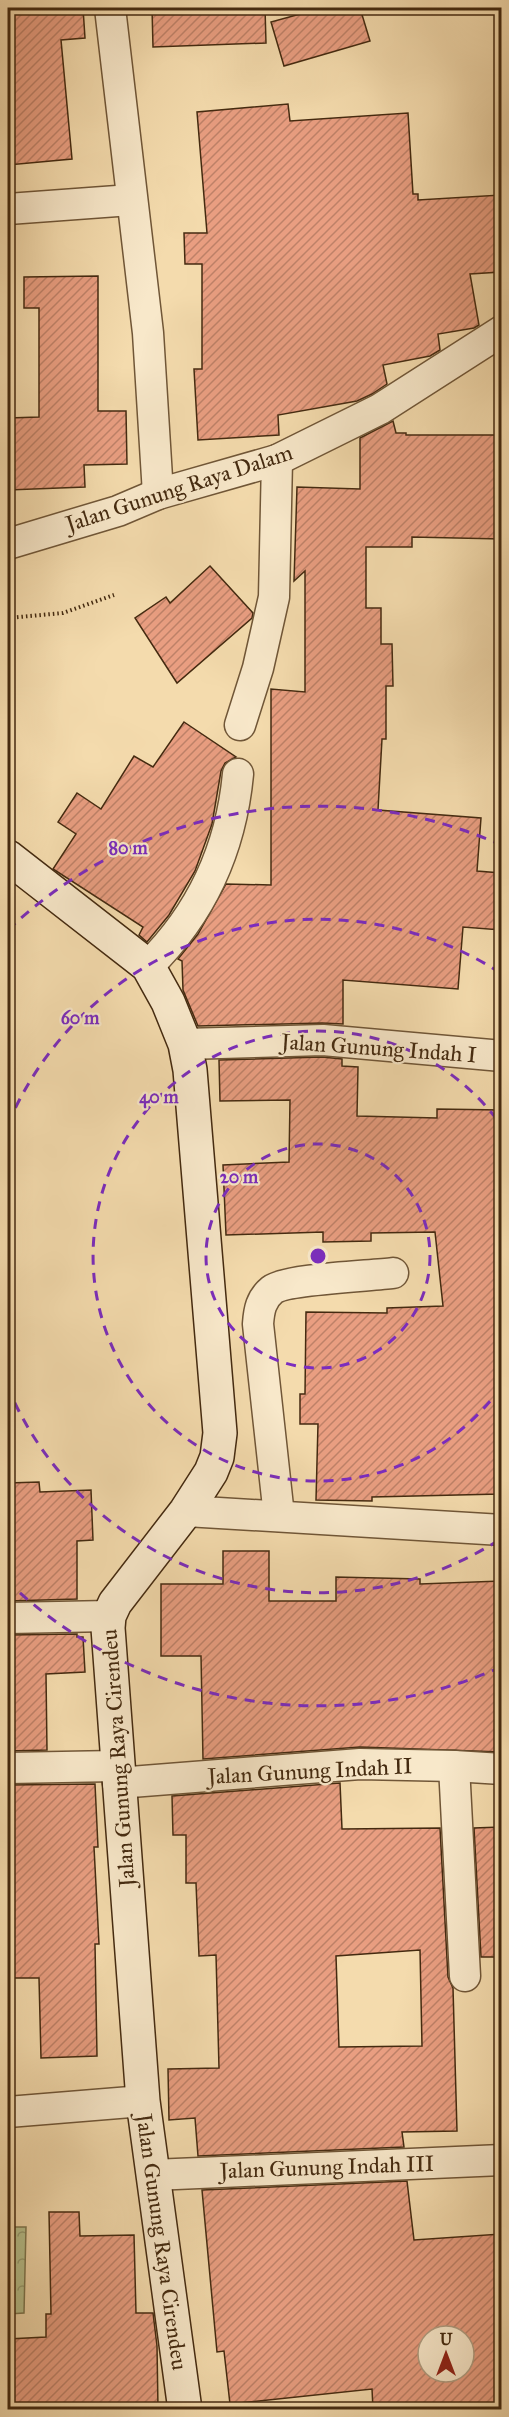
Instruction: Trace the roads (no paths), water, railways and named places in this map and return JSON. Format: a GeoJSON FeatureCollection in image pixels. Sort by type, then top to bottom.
{"type":"FeatureCollection","features":[{"type":"Feature","properties":{"kind":"street"},"geometry":{"type":"LineString","coordinates":[[110,8],[148,333],[158,494]]}},
{"type":"Feature","properties":{"kind":"street"},"geometry":{"type":"LineString","coordinates":[[8,209],[131,200]]}},
{"type":"Feature","properties":{"kind":"street","name":"Jalan Gunung Raya Dalam"},"geometry":{"type":"LineString","coordinates":[[8,544],[118,511],[158,494],[277,460],[380,409],[501,331]]}},
{"type":"Feature","properties":{"kind":"street"},"geometry":{"type":"LineString","coordinates":[[240,725],[258,668],[274,597],[277,460]]}},
{"type":"Feature","properties":{"kind":"street"},"geometry":{"type":"LineString","coordinates":[[148,966],[172,943],[200,901],[226,838],[235,807],[238,774]]}},
{"type":"Feature","properties":{"kind":"street","name":"Jalan Gunung Raya Cirendeu"},"geometry":{"type":"LineString","coordinates":[[8,857],[148,966],[168,1002],[185,1044],[190,1070],[220,1432],[217,1457],[211,1472],[186,1512],[140,1569],[109,1616],[108,1628],[117,1775],[143,2101],[185,2409]]}},
{"type":"Feature","properties":{"kind":"street","name":"Jalan Gunung Indah I"},"geometry":{"type":"LineString","coordinates":[[185,1044],[323,1040],[501,1056]]}},
{"type":"Feature","properties":{"kind":"street"},"geometry":{"type":"LineString","coordinates":[[279,1516],[258,1324],[259,1309],[265,1297],[282,1285],[393,1274]]}},
{"type":"Feature","properties":{"kind":"street"},"geometry":{"type":"LineString","coordinates":[[186,1512],[501,1530]]}},
{"type":"Feature","properties":{"kind":"street"},"geometry":{"type":"LineString","coordinates":[[8,1618],[109,1616]]}},
{"type":"Feature","properties":{"kind":"street","name":"Jalan Gunung Indah II"},"geometry":{"type":"LineString","coordinates":[[8,1768],[117,1775],[360,1764],[501,1769]]}},
{"type":"Feature","properties":{"kind":"street"},"geometry":{"type":"LineString","coordinates":[[454,1766],[465,1976]]}},
{"type":"Feature","properties":{"kind":"street"},"geometry":{"type":"LineString","coordinates":[[8,2112],[143,2101]]}},
{"type":"Feature","properties":{"kind":"street","name":"Jalan Gunung Indah III"},"geometry":{"type":"LineString","coordinates":[[153,2175],[501,2160]]}}]}
